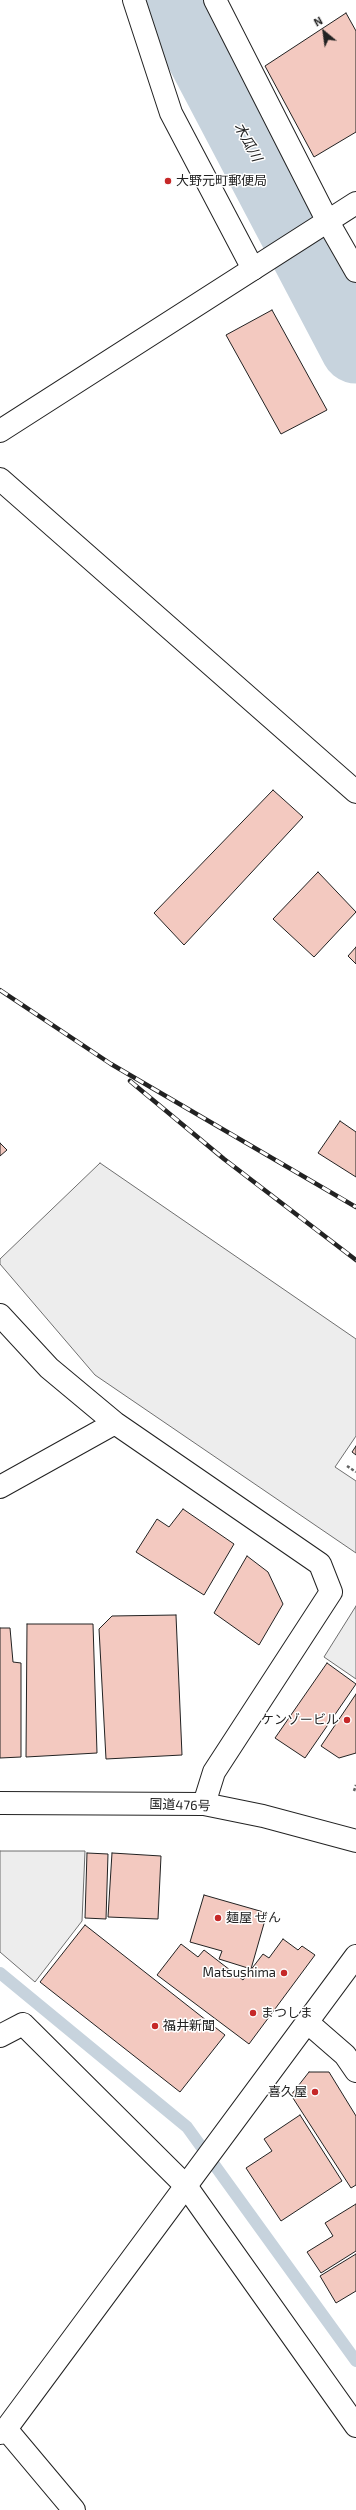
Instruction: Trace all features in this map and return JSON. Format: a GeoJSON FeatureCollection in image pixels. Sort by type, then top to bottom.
{"type":"FeatureCollection","features":[{"type":"Feature","properties":{"kind":"main road"},"geometry":{"type":"LineString","coordinates":[[134,0],[172,114],[253,269]]}},
{"type":"Feature","properties":{"kind":"main road"},"geometry":{"type":"LineString","coordinates":[[215,0],[328,222],[356,271]]}},
{"type":"Feature","properties":{"kind":"main road"},"geometry":{"type":"LineString","coordinates":[[0,431],[356,203]]}},
{"type":"Feature","properties":{"kind":"main road"},"geometry":{"type":"LineString","coordinates":[[0,479],[356,792]]}},
{"type":"Feature","properties":{"kind":"main road"},"geometry":{"type":"LineString","coordinates":[[0,1315],[49,1368],[115,1423],[320,1564],[331,1592],[214,1772],[204,1804]]}},
{"type":"Feature","properties":{"kind":"main road"},"geometry":{"type":"LineString","coordinates":[[0,1487],[115,1423]]}},
{"type":"Feature","properties":{"kind":"main road","name":"国道476号"},"geometry":{"type":"LineString","coordinates":[[0,1803],[204,1804],[262,1816],[356,1842]]}},
{"type":"Feature","properties":{"kind":"main road"},"geometry":{"type":"LineString","coordinates":[[74,2510],[3,2431],[356,1956]]}},
{"type":"Feature","properties":{"kind":"main road"},"geometry":{"type":"LineString","coordinates":[[307,2022],[345,2055],[356,2071]]}},
{"type":"Feature","properties":{"kind":"main road"},"geometry":{"type":"LineString","coordinates":[[0,2036],[23,2024],[191,2179],[356,2426]]}},
{"type":"Feature","properties":{"kind":"path"},"geometry":{"type":"LineString","coordinates":[[347,1466],[356,1472]]}},
{"type":"Feature","properties":{"kind":"path"},"geometry":{"type":"LineString","coordinates":[[354,1791],[356,1785]]}},
{"type":"Feature","properties":{"kind":"shaded area"},"geometry":{"type":"Polygon","coordinates":[[[100,1163],[356,1339],[356,1436],[335,1467],[356,1481],[356,1553],[95,1375],[0,1264],[0,1259],[100,1163]]]}},
{"type":"Feature","properties":{"kind":"shaded area"},"geometry":{"type":"Polygon","coordinates":[[[356,1606],[356,1679],[324,1657],[356,1606]]]}},
{"type":"Feature","properties":{"kind":"shaded area"},"geometry":{"type":"Polygon","coordinates":[[[0,1851],[85,1851],[82,1921],[35,1982],[0,1952],[0,1851]]]}},
{"type":"Feature","properties":{"kind":"building"},"geometry":{"type":"Polygon","coordinates":[[[346,13],[356,31],[356,132],[314,157],[265,66],[346,13]]]}},
{"type":"Feature","properties":{"kind":"building"},"geometry":{"type":"Polygon","coordinates":[[[272,310],[327,410],[281,434],[226,335],[272,310]]]}},
{"type":"Feature","properties":{"kind":"building"},"geometry":{"type":"Polygon","coordinates":[[[273,790],[303,817],[184,945],[154,913],[273,790]]]}},
{"type":"Feature","properties":{"kind":"building"},"geometry":{"type":"Polygon","coordinates":[[[318,872],[356,912],[314,957],[273,919],[318,872]]]}},
{"type":"Feature","properties":{"kind":"building"},"geometry":{"type":"Polygon","coordinates":[[[356,947],[356,964],[348,956],[356,947]]]}},
{"type":"Feature","properties":{"kind":"building"},"geometry":{"type":"Polygon","coordinates":[[[340,1121],[356,1132],[356,1177],[318,1153],[340,1121]]]}},
{"type":"Feature","properties":{"kind":"building"},"geometry":{"type":"Polygon","coordinates":[[[0,1143],[7,1150],[0,1156],[0,1143]]]}},
{"type":"Feature","properties":{"kind":"building"},"geometry":{"type":"Polygon","coordinates":[[[356,1446],[356,1455],[352,1452],[356,1446]]]}},
{"type":"Feature","properties":{"kind":"building"},"geometry":{"type":"Polygon","coordinates":[[[183,1509],[234,1544],[204,1595],[136,1552],[157,1519],[169,1527],[183,1509]]]}},
{"type":"Feature","properties":{"kind":"building"},"geometry":{"type":"Polygon","coordinates":[[[247,1556],[268,1572],[283,1604],[259,1645],[214,1613],[247,1556]]]}},
{"type":"Feature","properties":{"kind":"building"},"geometry":{"type":"Polygon","coordinates":[[[176,1615],[182,1755],[106,1759],[99,1629],[112,1616],[176,1615]]]}},
{"type":"Feature","properties":{"kind":"building"},"geometry":{"type":"Polygon","coordinates":[[[27,1624],[93,1624],[97,1753],[26,1757],[27,1624]]]}},
{"type":"Feature","properties":{"kind":"building"},"geometry":{"type":"Polygon","coordinates":[[[0,1628],[10,1628],[13,1662],[21,1663],[21,1757],[0,1758],[0,1628]]]}},
{"type":"Feature","properties":{"kind":"building"},"geometry":{"type":"Polygon","coordinates":[[[327,1663],[356,1684],[305,1758],[275,1738],[327,1663]]]}},
{"type":"Feature","properties":{"kind":"building","name":"ケンゾービル"},"geometry":{"type":"Polygon","coordinates":[[[356,1694],[356,1753],[339,1758],[321,1746],[356,1694]]]}},
{"type":"Feature","properties":{"kind":"building"},"geometry":{"type":"Polygon","coordinates":[[[87,1853],[108,1854],[106,1919],[85,1918],[87,1853]]]}},
{"type":"Feature","properties":{"kind":"building"},"geometry":{"type":"Polygon","coordinates":[[[112,1853],[161,1856],[158,1919],[108,1917],[112,1853]]]}},
{"type":"Feature","properties":{"kind":"building"},"geometry":{"type":"Polygon","coordinates":[[[204,1895],[267,1913],[251,1969],[219,1959],[222,1951],[190,1942],[204,1895]]]}},
{"type":"Feature","properties":{"kind":"building"},"geometry":{"type":"Polygon","coordinates":[[[85,1925],[225,2035],[180,2092],[40,1982],[85,1925]]]}},
{"type":"Feature","properties":{"kind":"building"},"geometry":{"type":"Polygon","coordinates":[[[283,1939],[298,1950],[302,1946],[315,1955],[249,2044],[157,1975],[181,1944],[198,1957],[204,1950],[243,1980],[263,1954],[269,1958],[283,1939]]]}},
{"type":"Feature","properties":{"kind":"building"},"geometry":{"type":"Polygon","coordinates":[[[309,2072],[329,2072],[356,2116],[356,2185],[351,2188],[291,2095],[309,2072]]]}},
{"type":"Feature","properties":{"kind":"building"},"geometry":{"type":"Polygon","coordinates":[[[300,2115],[342,2181],[281,2221],[246,2168],[272,2151],[264,2139],[300,2115]]]}},
{"type":"Feature","properties":{"kind":"building"},"geometry":{"type":"Polygon","coordinates":[[[356,2204],[356,2251],[321,2273],[307,2252],[333,2236],[325,2223],[356,2204]]]}},
{"type":"Feature","properties":{"kind":"building"},"geometry":{"type":"Polygon","coordinates":[[[356,2254],[356,2291],[336,2303],[320,2276],[356,2254]]]}},
{"type":"Feature","properties":{"kind":"waterway","name":"木瓜川"},"geometry":{"type":"LineString","coordinates":[[173,0],[356,348]]}},
{"type":"Feature","properties":{"kind":"waterway"},"geometry":{"type":"LineString","coordinates":[[0,1973],[187,2127],[356,2361]]}},
{"type":"Feature","properties":{"kind":"railway"},"geometry":{"type":"LineString","coordinates":[[0,990],[111,1064],[356,1207]]}},
{"type":"Feature","properties":{"kind":"railway"},"geometry":{"type":"LineString","coordinates":[[130,1081],[224,1159],[356,1260]]}},
{"type":"Feature","properties":{"kind":"place","name":"大野元町郵便局"},"geometry":{"type":"Point","coordinates":[168,181]}},
{"type":"Feature","properties":{"kind":"place","name":"ケンゾービル"},"geometry":{"type":"Point","coordinates":[347,1720]}},
{"type":"Feature","properties":{"kind":"place","name":"麺屋 ぜん"},"geometry":{"type":"Point","coordinates":[218,1918]}},
{"type":"Feature","properties":{"kind":"place","name":"Matsushima"},"geometry":{"type":"Point","coordinates":[284,1973]}},
{"type":"Feature","properties":{"kind":"place","name":"まつしま"},"geometry":{"type":"Point","coordinates":[253,2013]}},
{"type":"Feature","properties":{"kind":"place","name":"福井新聞"},"geometry":{"type":"Point","coordinates":[155,2026]}},
{"type":"Feature","properties":{"kind":"place","name":"喜久屋"},"geometry":{"type":"Point","coordinates":[315,2092]}}]}
